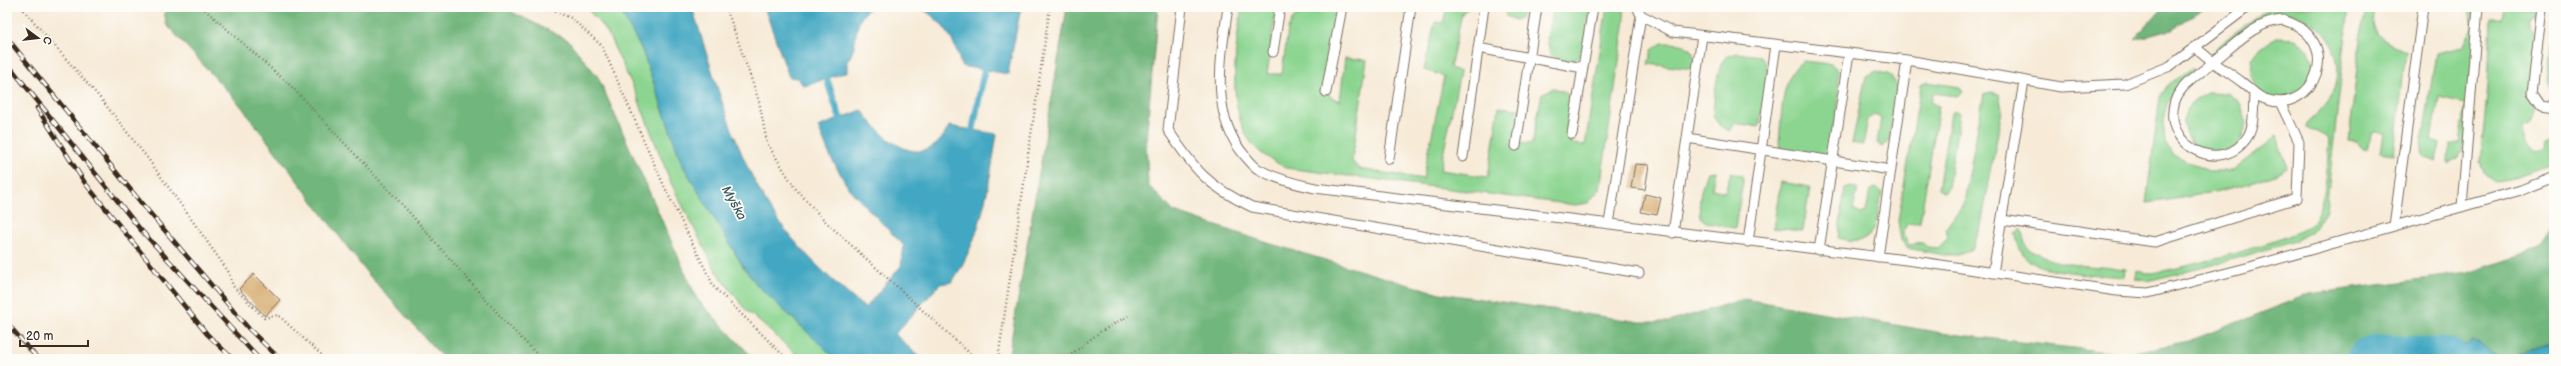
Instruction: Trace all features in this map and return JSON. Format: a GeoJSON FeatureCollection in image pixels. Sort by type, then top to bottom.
{"type":"FeatureCollection","features":[{"type":"Feature","properties":{"kind":"lane"},"geometry":{"type":"LineString","coordinates":[[1182,7],[1168,130],[1194,168],[1226,194],[1252,207],[1640,273]]}},
{"type":"Feature","properties":{"kind":"lane"},"geometry":{"type":"LineString","coordinates":[[1228,7],[1220,68],[1222,112],[1234,143],[1256,168],[1283,181],[1315,188],[1878,257],[2117,291],[2148,292],[2462,207],[2521,190],[2554,177]]}},
{"type":"Feature","properties":{"kind":"lane"},"geometry":{"type":"LineString","coordinates":[[1273,52],[1280,7]]}},
{"type":"Feature","properties":{"kind":"lane"},"geometry":{"type":"LineString","coordinates":[[1326,92],[1342,7]]}},
{"type":"Feature","properties":{"kind":"lane"},"geometry":{"type":"LineString","coordinates":[[1389,159],[1412,7]]}},
{"type":"Feature","properties":{"kind":"lane"},"geometry":{"type":"LineString","coordinates":[[1463,158],[1484,7]]}},
{"type":"Feature","properties":{"kind":"lane"},"geometry":{"type":"LineString","coordinates":[[1516,146],[1537,7]]}},
{"type":"Feature","properties":{"kind":"lane"},"geometry":{"type":"LineString","coordinates":[[1572,134],[1593,7]]}},
{"type":"Feature","properties":{"kind":"lane"},"geometry":{"type":"LineString","coordinates":[[1609,224],[1639,11],[1673,32],[1907,60],[2061,87],[2125,84],[2170,66],[2248,7]]}},
{"type":"Feature","properties":{"kind":"lane"},"geometry":{"type":"LineString","coordinates":[[2394,226],[2423,7]]}},
{"type":"Feature","properties":{"kind":"lane"},"geometry":{"type":"LineString","coordinates":[[2462,207],[2478,7]]}},
{"type":"Feature","properties":{"kind":"lane"},"geometry":{"type":"LineString","coordinates":[[2542,7],[2532,93],[2542,106],[2554,108]]}},
{"type":"Feature","properties":{"kind":"lane"},"geometry":{"type":"LineString","coordinates":[[2195,46],[2213,62],[2245,84],[2254,93],[2266,100],[2280,102],[2293,99],[2305,92],[2313,81],[2318,68],[2319,55],[2314,42],[2306,31],[2296,24],[2283,20],[2270,21],[2257,26],[2213,62],[2182,89],[2175,100],[2172,113],[2174,126],[2179,138],[2189,148],[2201,154],[2214,156],[2228,153],[2239,146],[2248,135],[2253,122],[2254,93]]}},
{"type":"Feature","properties":{"kind":"lane"},"geometry":{"type":"LineString","coordinates":[[1673,232],[1702,36]]}},
{"type":"Feature","properties":{"kind":"lane"},"geometry":{"type":"LineString","coordinates":[[1748,242],[1776,44]]}},
{"type":"Feature","properties":{"kind":"lane"},"geometry":{"type":"LineString","coordinates":[[1478,48],[1583,68]]}},
{"type":"Feature","properties":{"kind":"lane"},"geometry":{"type":"LineString","coordinates":[[1819,250],[1849,53]]}},
{"type":"Feature","properties":{"kind":"lane"},"geometry":{"type":"LineString","coordinates":[[1878,257],[1907,60]]}},
{"type":"Feature","properties":{"kind":"lane"},"geometry":{"type":"LineString","coordinates":[[1993,273],[2024,81]]}},
{"type":"Feature","properties":{"kind":"lane"},"geometry":{"type":"LineString","coordinates":[[2002,220],[2155,242],[2298,198],[2299,142],[2280,102]]}},
{"type":"Feature","properties":{"kind":"lane"},"geometry":{"type":"LineString","coordinates":[[1687,138],[1891,170]]}},
{"type":"Feature","properties":{"kind":"path"},"geometry":{"type":"LineString","coordinates":[[21,7],[101,99],[149,160],[228,271],[233,286],[264,318],[278,315],[326,359]]}},
{"type":"Feature","properties":{"kind":"path"},"geometry":{"type":"LineString","coordinates":[[202,7],[291,86],[408,211],[506,323],[542,359]]}},
{"type":"Feature","properties":{"kind":"path"},"geometry":{"type":"LineString","coordinates":[[544,7],[571,18],[602,46],[665,188],[714,287],[787,359]]}},
{"type":"Feature","properties":{"kind":"path"},"geometry":{"type":"LineString","coordinates":[[726,7],[759,101],[768,144],[794,188],[825,221],[976,359]]}},
{"type":"Feature","properties":{"kind":"path"},"geometry":{"type":"LineString","coordinates":[[998,359],[1050,7]]}},
{"type":"Feature","properties":{"kind":"path"},"geometry":{"type":"LineString","coordinates":[[1065,359],[1100,332],[1128,316]]}},
{"type":"Feature","properties":{"kind":"green space"},"geometry":{"type":"Polygon","coordinates":[[[164,7],[502,7],[568,40],[598,77],[697,299],[754,359],[444,359],[367,273],[241,106],[166,24],[164,7]]]}},
{"type":"Feature","properties":{"kind":"green space"},"geometry":{"type":"Polygon","coordinates":[[[586,7],[618,7],[642,50],[682,164],[744,268],[758,286],[836,359],[802,359],[745,309],[716,271],[671,183],[635,91],[607,32],[586,7]]]}},
{"type":"Feature","properties":{"kind":"green space"},"geometry":{"type":"Polygon","coordinates":[[[1067,7],[1158,7],[1146,140],[1148,185],[1174,212],[1268,243],[1440,293],[1640,322],[1668,322],[1744,299],[1942,333],[2125,354],[2189,341],[2310,294],[2468,273],[2539,249],[2554,229],[2554,359],[1008,359],[1067,7]]]}},
{"type":"Feature","properties":{"kind":"green space"},"geometry":{"type":"Polygon","coordinates":[[[1242,7],[1277,7],[1267,74],[1282,74],[1288,29],[1294,17],[1310,7],[1326,7],[1337,16],[1327,83],[1330,97],[1340,101],[1345,58],[1367,60],[1352,161],[1359,169],[1423,179],[1444,76],[1424,70],[1435,22],[1443,23],[1447,7],[1470,7],[1462,13],[1450,68],[1460,72],[1440,170],[1488,177],[1499,107],[1524,110],[1518,143],[1532,144],[1542,94],[1553,88],[1563,91],[1570,96],[1574,102],[1576,117],[1572,144],[1585,145],[1607,7],[1623,7],[1625,20],[1600,189],[1588,203],[1575,205],[1286,168],[1260,152],[1249,139],[1241,123],[1235,84],[1235,63],[1242,7]]]}},
{"type":"Feature","properties":{"kind":"green space"},"geometry":{"type":"Polygon","coordinates":[[[1504,7],[1527,7],[1521,17],[1516,20],[1506,16],[1504,7]]]}},
{"type":"Feature","properties":{"kind":"green space"},"geometry":{"type":"Polygon","coordinates":[[[1553,7],[1590,7],[1583,52],[1576,59],[1561,62],[1550,54],[1547,37],[1553,7]]]}},
{"type":"Feature","properties":{"kind":"green space"},"geometry":{"type":"Polygon","coordinates":[[[2163,7],[2205,7],[2172,30],[2134,39],[2163,7]]]}},
{"type":"Feature","properties":{"kind":"green space"},"geometry":{"type":"Polygon","coordinates":[[[2269,7],[2349,7],[2326,210],[2314,230],[2295,241],[2213,265],[2147,281],[2135,279],[2136,271],[2152,273],[2165,271],[2236,253],[2284,238],[2311,224],[2317,215],[2326,183],[2329,138],[2306,127],[2307,123],[2330,98],[2337,79],[2337,58],[2329,40],[2322,32],[2306,20],[2297,16],[2276,13],[2268,16],[2244,32],[2215,54],[2217,46],[2269,7]]]}},
{"type":"Feature","properties":{"kind":"green space"},"geometry":{"type":"Polygon","coordinates":[[[2367,7],[2376,7],[2373,15],[2373,23],[2379,35],[2385,40],[2406,51],[2394,154],[2381,152],[2384,133],[2372,132],[2367,149],[2363,149],[2357,142],[2349,141],[2361,31],[2367,7]]]}},
{"type":"Feature","properties":{"kind":"green space"},"geometry":{"type":"Polygon","coordinates":[[[2469,7],[2479,7],[2466,139],[2459,157],[2449,164],[2450,144],[2459,144],[2465,103],[2439,97],[2432,140],[2440,143],[2436,162],[2423,157],[2421,150],[2436,53],[2463,47],[2472,28],[2469,7]]]}},
{"type":"Feature","properties":{"kind":"green space"},"geometry":{"type":"Polygon","coordinates":[[[2504,7],[2544,7],[2543,11],[2529,16],[2528,19],[2529,27],[2537,36],[2538,82],[2536,106],[2533,117],[2529,125],[2523,127],[2526,142],[2537,152],[2547,149],[2548,140],[2554,138],[2554,165],[2515,178],[2496,181],[2485,174],[2480,162],[2488,86],[2491,19],[2502,19],[2504,7]]]}},
{"type":"Feature","properties":{"kind":"green space"},"geometry":{"type":"Polygon","coordinates":[[[2554,36],[2554,91],[2549,80],[2554,36]]]}},
{"type":"Feature","properties":{"kind":"green space"},"geometry":{"type":"Polygon","coordinates":[[[2277,38],[2295,39],[2308,49],[2316,68],[2309,90],[2277,102],[2261,93],[2251,75],[2252,59],[2261,47],[2277,38]]]}},
{"type":"Feature","properties":{"kind":"green space"},"geometry":{"type":"Polygon","coordinates":[[[1662,43],[1682,45],[1691,50],[1695,61],[1695,69],[1648,64],[1652,50],[1662,43]]]}},
{"type":"Feature","properties":{"kind":"green space"},"geometry":{"type":"Polygon","coordinates":[[[1737,53],[1760,56],[1767,65],[1767,81],[1759,127],[1735,123],[1730,131],[1720,126],[1713,116],[1714,103],[1719,69],[1725,58],[1737,53]]]}},
{"type":"Feature","properties":{"kind":"green space"},"geometry":{"type":"Polygon","coordinates":[[[1803,61],[1831,64],[1838,70],[1839,90],[1834,132],[1826,153],[1821,159],[1781,150],[1779,142],[1786,87],[1795,68],[1803,61]]]}},
{"type":"Feature","properties":{"kind":"green space"},"geometry":{"type":"Polygon","coordinates":[[[2192,68],[2196,73],[2175,90],[2168,100],[2163,120],[2165,142],[2173,154],[2208,171],[2233,171],[2277,136],[2287,168],[2275,175],[2240,186],[2198,195],[2146,203],[2160,97],[2168,85],[2192,68]]]}},
{"type":"Feature","properties":{"kind":"green space"},"geometry":{"type":"Polygon","coordinates":[[[1877,71],[1890,75],[1897,85],[1889,140],[1883,147],[1877,143],[1881,118],[1875,114],[1868,119],[1863,145],[1852,143],[1866,76],[1877,71]]]}},
{"type":"Feature","properties":{"kind":"green space"},"geometry":{"type":"Polygon","coordinates":[[[1927,82],[1960,87],[1963,92],[1957,96],[1933,93],[1931,103],[1939,106],[1920,222],[1907,224],[1904,230],[1905,237],[1909,245],[1923,243],[1927,247],[1938,248],[1948,238],[1946,228],[1964,203],[1984,94],[1991,92],[1999,94],[2002,110],[1981,226],[1973,248],[1959,255],[1944,255],[1907,248],[1901,240],[1898,221],[1921,85],[1927,82]]]}},
{"type":"Feature","properties":{"kind":"green space"},"geometry":{"type":"Polygon","coordinates":[[[2209,92],[2227,93],[2240,103],[2247,122],[2240,144],[2227,154],[2193,147],[2185,129],[2184,115],[2187,109],[2192,103],[2209,92]]]}},
{"type":"Feature","properties":{"kind":"green space"},"geometry":{"type":"Polygon","coordinates":[[[1955,111],[1960,113],[1948,187],[1946,192],[1943,192],[1938,189],[1951,113],[1955,111]]]}},
{"type":"Feature","properties":{"kind":"green space"},"geometry":{"type":"Polygon","coordinates":[[[1715,171],[1712,189],[1725,192],[1731,172],[1742,176],[1743,181],[1735,228],[1707,223],[1700,217],[1700,200],[1705,178],[1707,172],[1715,171]]]}},
{"type":"Feature","properties":{"kind":"green space"},"geometry":{"type":"Polygon","coordinates":[[[1781,182],[1810,187],[1803,231],[1773,228],[1781,182]]]}},
{"type":"Feature","properties":{"kind":"green space"},"geometry":{"type":"Polygon","coordinates":[[[1851,186],[1858,189],[1853,210],[1861,214],[1866,212],[1870,190],[1875,188],[1882,192],[1873,231],[1861,240],[1838,238],[1845,188],[1851,186]]]}},
{"type":"Feature","properties":{"kind":"green space"},"geometry":{"type":"Polygon","coordinates":[[[2021,229],[2027,247],[2036,254],[2060,262],[2126,269],[2125,277],[2076,273],[2039,266],[2031,262],[2020,249],[2015,233],[2021,229]]]}},
{"type":"Feature","properties":{"kind":"water"},"geometry":{"type":"Polygon","coordinates":[[[618,7],[692,7],[715,82],[733,132],[766,202],[787,232],[811,259],[837,285],[865,308],[901,266],[904,246],[849,189],[830,156],[818,127],[862,110],[881,133],[893,142],[905,148],[917,151],[929,149],[940,141],[949,126],[997,134],[983,211],[971,247],[962,265],[952,282],[940,284],[895,334],[921,359],[836,359],[758,286],[744,268],[682,164],[642,50],[618,7]]]}},
{"type":"Feature","properties":{"kind":"water"},"geometry":{"type":"Polygon","coordinates":[[[764,7],[871,7],[864,14],[857,27],[854,48],[847,61],[847,72],[804,86],[797,78],[789,77],[764,7]]]}},
{"type":"Feature","properties":{"kind":"water"},"geometry":{"type":"Polygon","coordinates":[[[919,7],[1021,7],[1008,74],[961,66],[955,47],[947,32],[935,18],[919,7]]]}},
{"type":"Feature","properties":{"kind":"water"},"geometry":{"type":"Polygon","coordinates":[[[2473,341],[2496,355],[2507,356],[2554,341],[2554,359],[2465,359],[2463,349],[2473,341]]]}},
{"type":"Feature","properties":{"kind":"building"},"geometry":{"type":"Polygon","coordinates":[[[1635,164],[1649,165],[1645,190],[1631,188],[1635,164]]]}},
{"type":"Feature","properties":{"kind":"building"},"geometry":{"type":"Polygon","coordinates":[[[1645,194],[1661,198],[1657,215],[1641,212],[1645,194]]]}},
{"type":"Feature","properties":{"kind":"building"},"geometry":{"type":"Polygon","coordinates":[[[254,274],[280,300],[265,316],[239,289],[254,274]]]}},
{"type":"Feature","properties":{"kind":"waterway"},"geometry":{"type":"LineString","coordinates":[[971,139],[986,61]]}},
{"type":"Feature","properties":{"kind":"waterway"},"geometry":{"type":"LineString","coordinates":[[824,71],[843,127]]}},
{"type":"Feature","properties":{"kind":"waterway","name":"Муška"},"geometry":{"type":"LineString","coordinates":[[2367,359],[2378,355],[2448,359]]}},
{"type":"Feature","properties":{"kind":"railway"},"geometry":{"type":"LineString","coordinates":[[7,38],[143,205],[249,329],[280,359]]}},
{"type":"Feature","properties":{"kind":"railway"},"geometry":{"type":"LineString","coordinates":[[7,63],[140,229],[259,359]]}},
{"type":"Feature","properties":{"kind":"railway"},"geometry":{"type":"LineString","coordinates":[[37,108],[85,183],[207,334],[233,359]]}},
{"type":"Feature","properties":{"kind":"railway"},"geometry":{"type":"LineString","coordinates":[[7,323],[38,359]]}}]}
